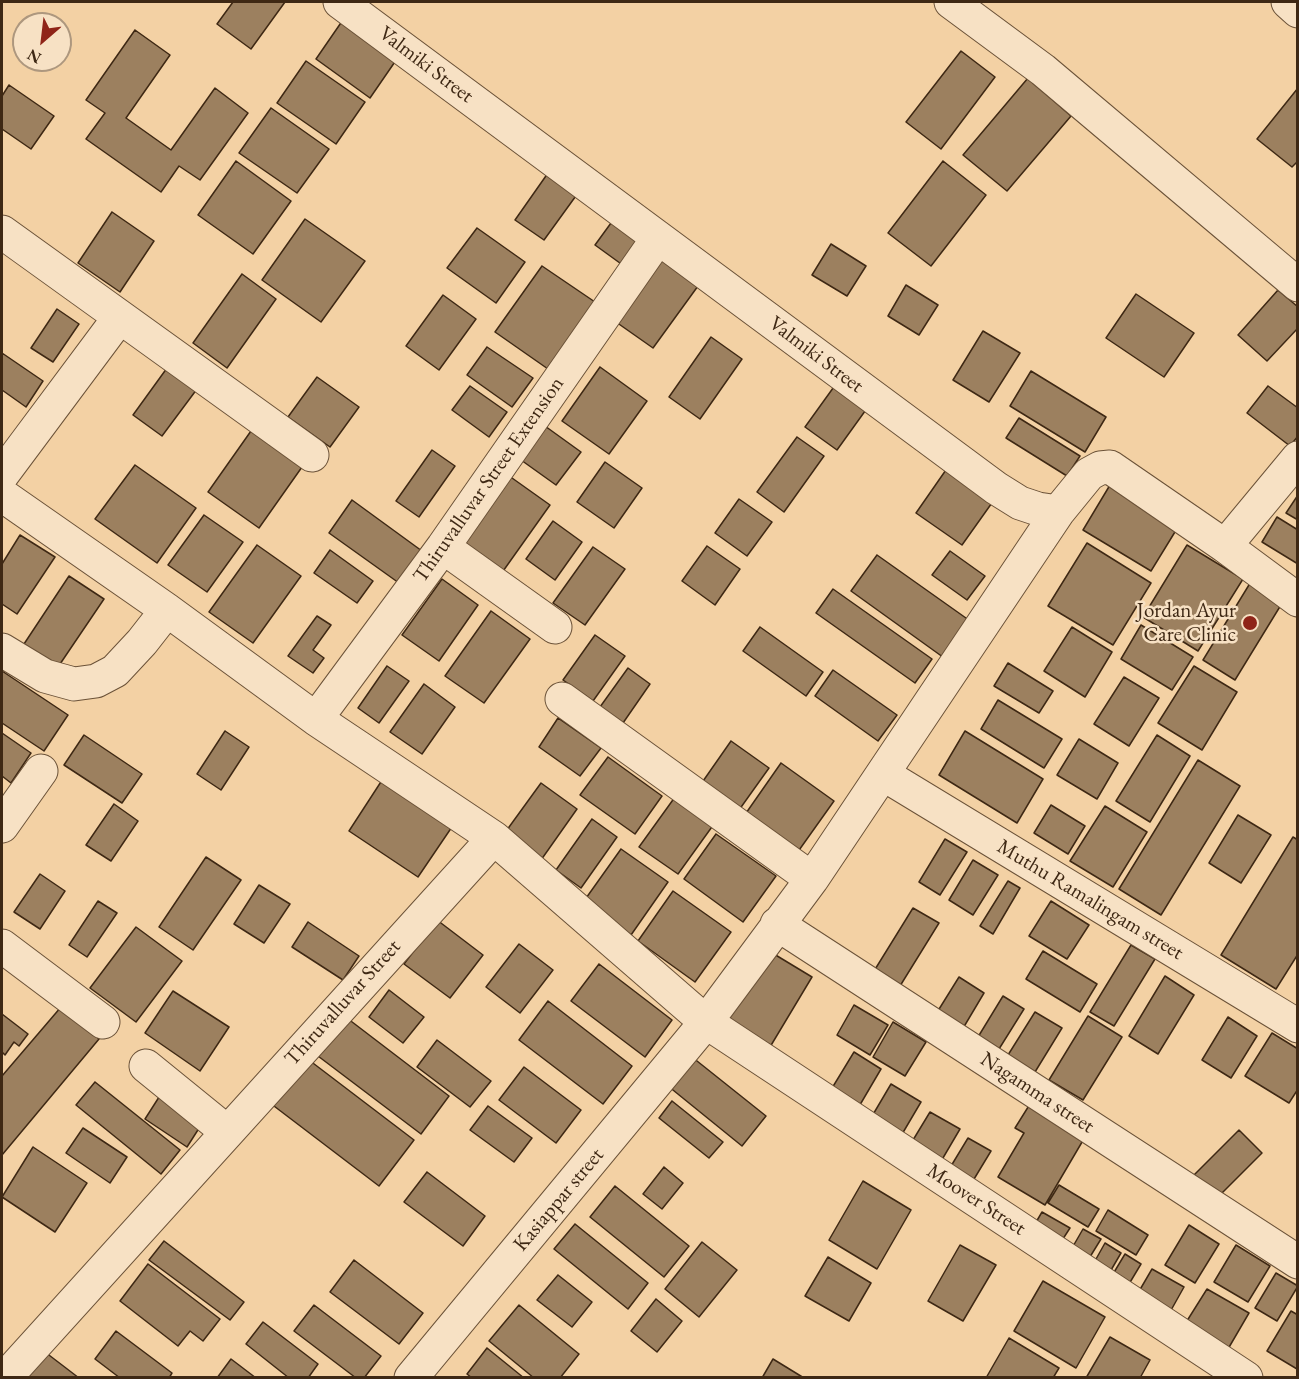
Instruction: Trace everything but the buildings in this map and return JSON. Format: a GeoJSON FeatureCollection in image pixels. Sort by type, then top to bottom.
{"type":"FeatureCollection","features":[{"type":"Feature","properties":{"kind":"street","name":"Valmiki Street"},"geometry":{"type":"LineString","coordinates":[[340,2],[996,488],[1020,503],[1058,512]]}},
{"type":"Feature","properties":{"kind":"street"},"geometry":{"type":"LineString","coordinates":[[951,2],[1042,70],[1298,285]]}},
{"type":"Feature","properties":{"kind":"street"},"geometry":{"type":"LineString","coordinates":[[1288,2],[1298,11]]}},
{"type":"Feature","properties":{"kind":"street"},"geometry":{"type":"LineString","coordinates":[[2,232],[312,455]]}},
{"type":"Feature","properties":{"kind":"street","name":"Thiruvalluvar Street Extension"},"geometry":{"type":"LineString","coordinates":[[316,719],[443,547],[658,238]]}},
{"type":"Feature","properties":{"kind":"street"},"geometry":{"type":"LineString","coordinates":[[2,475],[119,318]]}},
{"type":"Feature","properties":{"kind":"street"},"geometry":{"type":"LineString","coordinates":[[1225,546],[1298,458]]}},
{"type":"Feature","properties":{"kind":"street"},"geometry":{"type":"LineString","coordinates":[[1058,512],[1089,474],[1100,468],[1110,467],[1225,546],[1298,600]]}},
{"type":"Feature","properties":{"kind":"street"},"geometry":{"type":"LineString","coordinates":[[2,495],[167,610],[316,719],[494,838],[706,1022]]}},
{"type":"Feature","properties":{"kind":"street","name":"Kasiappar street"},"geometry":{"type":"LineString","coordinates":[[411,1377],[706,1022],[812,879],[1058,512]]}},
{"type":"Feature","properties":{"kind":"street"},"geometry":{"type":"LineString","coordinates":[[443,547],[555,627]]}},
{"type":"Feature","properties":{"kind":"street"},"geometry":{"type":"LineString","coordinates":[[2,650],[45,676],[74,684],[96,681],[115,671],[167,610]]}},
{"type":"Feature","properties":{"kind":"street"},"geometry":{"type":"LineString","coordinates":[[562,699],[812,879]]}},
{"type":"Feature","properties":{"kind":"street"},"geometry":{"type":"LineString","coordinates":[[2,826],[41,771]]}},
{"type":"Feature","properties":{"kind":"street","name":"Muthu Ramalingam street"},"geometry":{"type":"LineString","coordinates":[[884,774],[1298,1026]]}},
{"type":"Feature","properties":{"kind":"street","name":"Thiruvalluvar Street"},"geometry":{"type":"LineString","coordinates":[[5,1377],[494,838]]}},
{"type":"Feature","properties":{"kind":"street","name":"Nagamma street"},"geometry":{"type":"LineString","coordinates":[[777,924],[1298,1262]]}},
{"type":"Feature","properties":{"kind":"street"},"geometry":{"type":"LineString","coordinates":[[2,946],[103,1022]]}},
{"type":"Feature","properties":{"kind":"street","name":"Moover Street"},"geometry":{"type":"LineString","coordinates":[[706,1022],[1246,1377]]}},
{"type":"Feature","properties":{"kind":"street"},"geometry":{"type":"LineString","coordinates":[[146,1066],[226,1131]]}},
{"type":"Feature","properties":{"kind":"place","name":"Jordan Ayur Care Clinic"},"geometry":{"type":"Point","coordinates":[1250,623]}}]}
